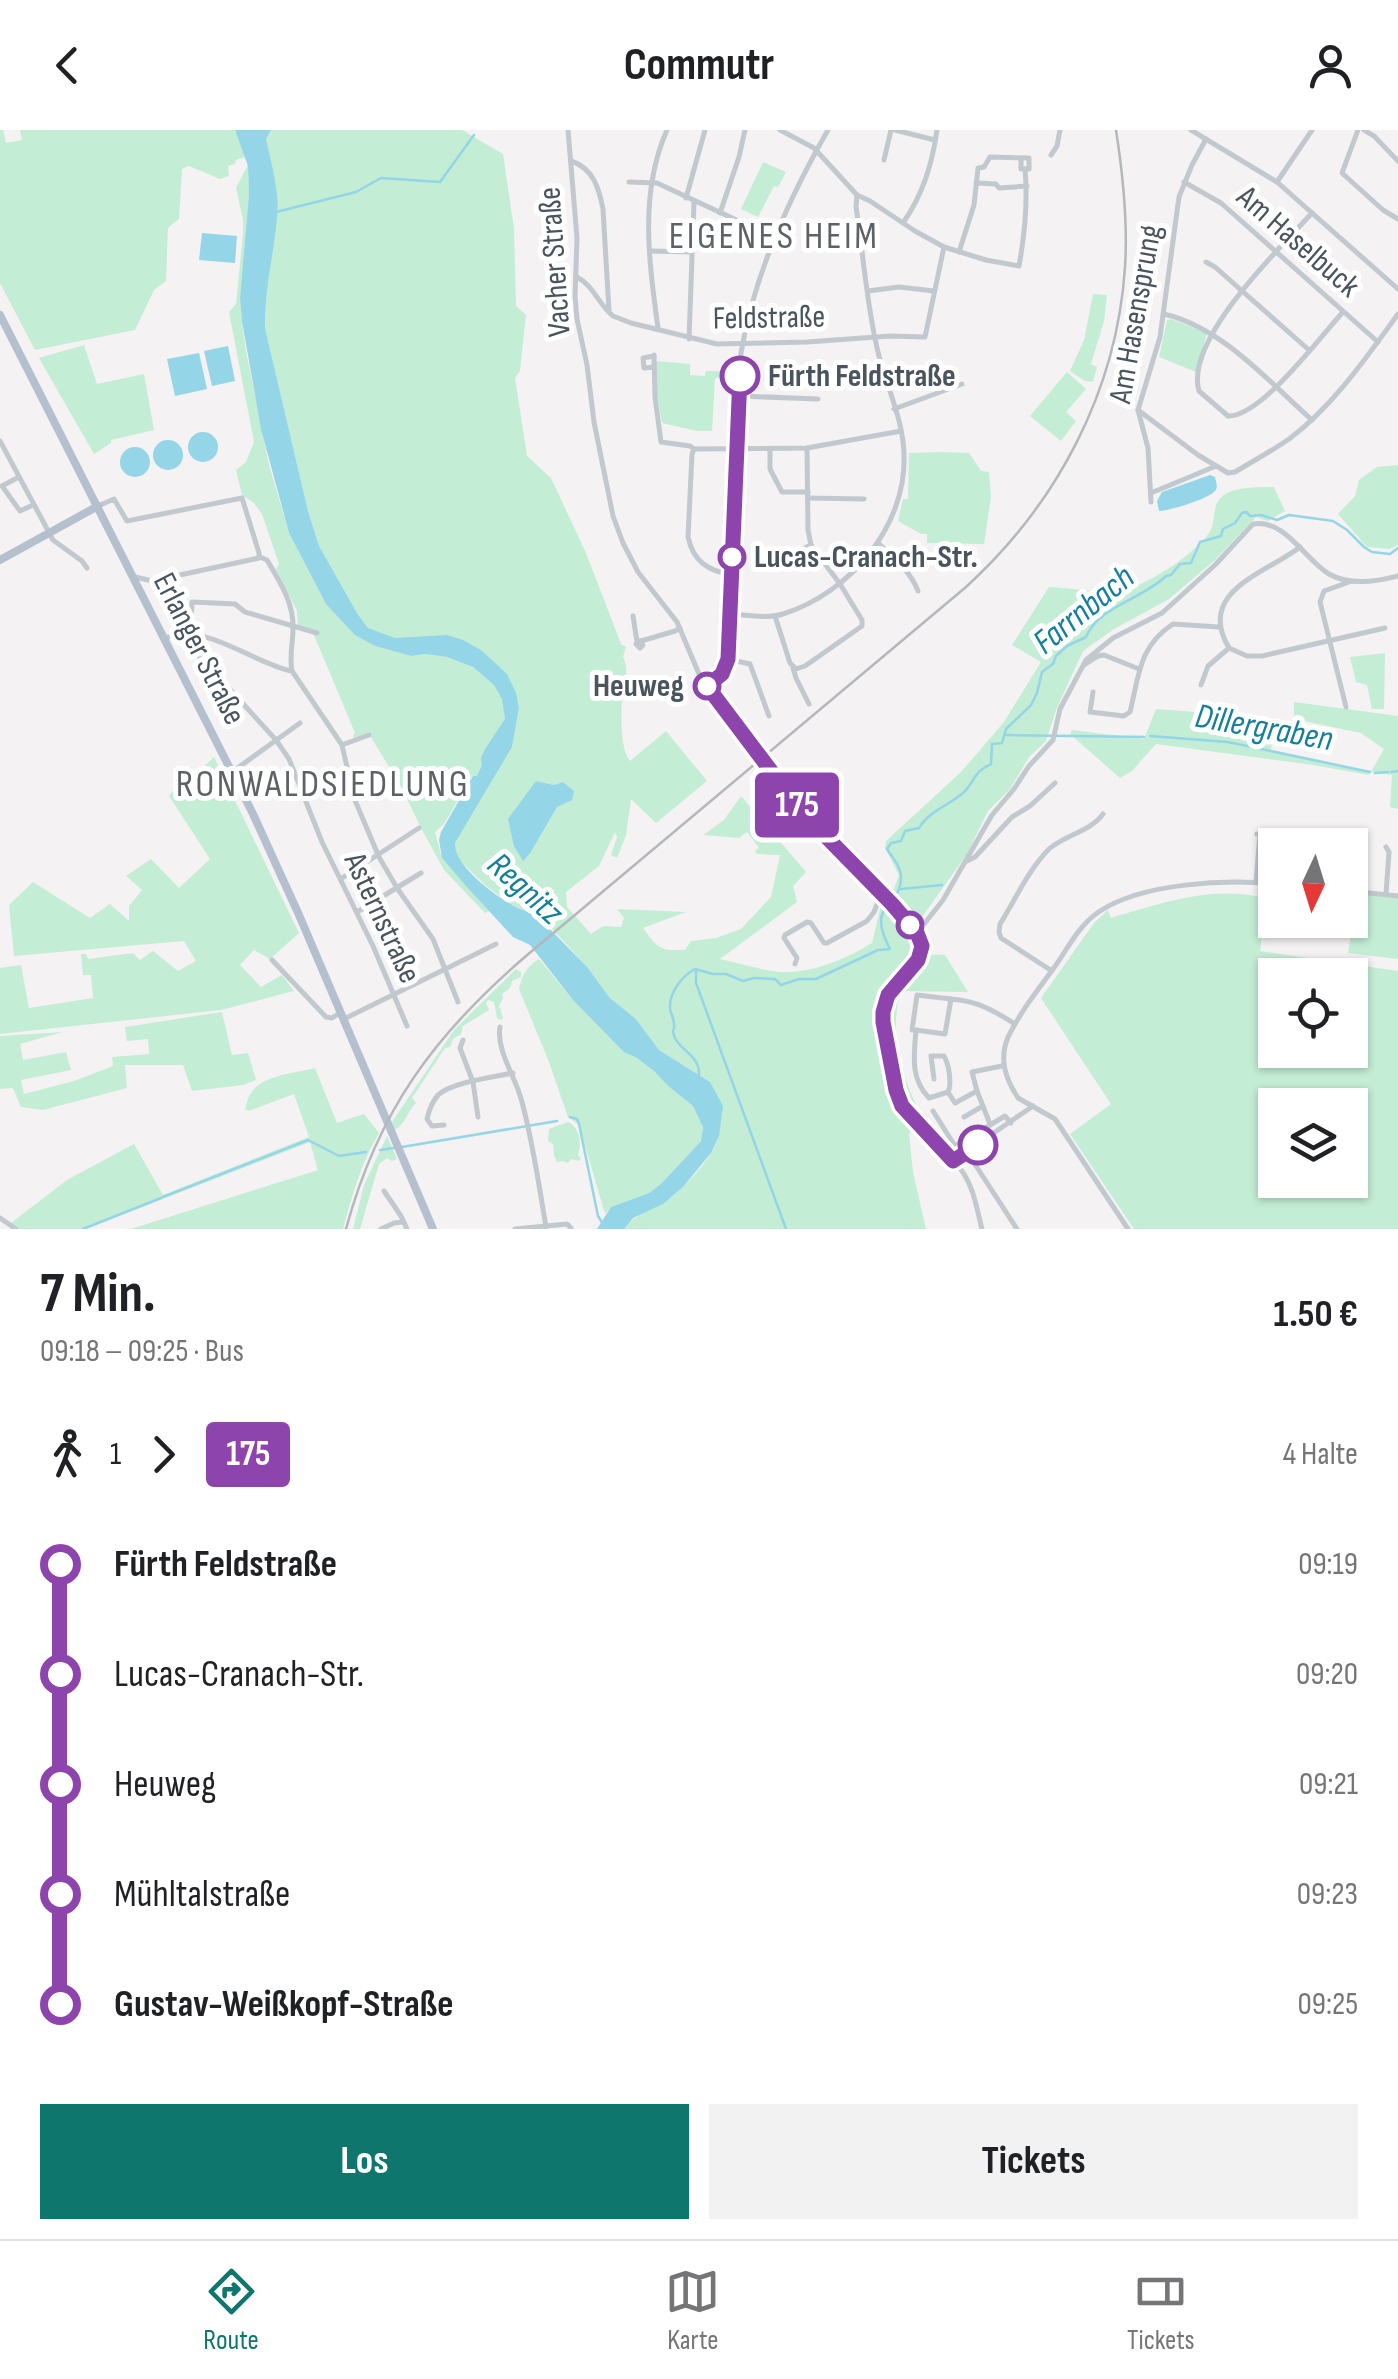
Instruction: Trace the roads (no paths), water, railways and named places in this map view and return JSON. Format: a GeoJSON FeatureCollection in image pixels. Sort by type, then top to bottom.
{"type":"FeatureCollection","features":[{"type":"Feature","properties":{"kind":"main road","name":"Erlanger Straße"},"geometry":{"type":"LineString","coordinates":[[0,314],[135,577],[144,584],[166,638],[278,867],[433,1229]]}},
{"type":"Feature","properties":{"kind":"main road"},"geometry":{"type":"LineString","coordinates":[[0,558],[98,506]]}},
{"type":"Feature","properties":{"kind":"street","name":"Vacher Straße"},"geometry":{"type":"LineString","coordinates":[[568,130],[578,238],[577,319],[593,416],[622,544],[680,628],[707,686],[802,812],[917,933]]}},
{"type":"Feature","properties":{"kind":"street"},"geometry":{"type":"LineString","coordinates":[[658,328],[649,251],[651,182],[667,130]]}},
{"type":"Feature","properties":{"kind":"street"},"geometry":{"type":"LineString","coordinates":[[686,198],[705,130]]}},
{"type":"Feature","properties":{"kind":"street"},"geometry":{"type":"LineString","coordinates":[[720,213],[745,130]]}},
{"type":"Feature","properties":{"kind":"street"},"geometry":{"type":"LineString","coordinates":[[780,130],[816,151],[857,195],[944,247],[959,252],[1019,266],[1026,223],[1026,169],[1021,169],[1020,159],[990,157],[984,167],[978,168],[970,218],[959,252]]}},
{"type":"Feature","properties":{"kind":"street"},"geometry":{"type":"LineString","coordinates":[[707,686],[722,674],[728,659],[743,345],[755,290],[775,238],[828,130]]}},
{"type":"Feature","properties":{"kind":"street"},"geometry":{"type":"LineString","coordinates":[[884,160],[893,130],[935,140]]}},
{"type":"Feature","properties":{"kind":"street"},"geometry":{"type":"LineString","coordinates":[[903,223],[922,193],[936,130]]}},
{"type":"Feature","properties":{"kind":"street"},"geometry":{"type":"LineString","coordinates":[[1052,155],[1060,130]]}},
{"type":"Feature","properties":{"kind":"street"},"geometry":{"type":"LineString","coordinates":[[1191,130],[1277,182],[1398,289]]}},
{"type":"Feature","properties":{"kind":"street"},"geometry":{"type":"LineString","coordinates":[[1277,182],[1312,130]]}},
{"type":"Feature","properties":{"kind":"street"},"geometry":{"type":"LineString","coordinates":[[1398,160],[1374,136],[1361,130],[1342,173],[1398,219]]}},
{"type":"Feature","properties":{"kind":"street","name":"Am Hasensprung"},"geometry":{"type":"LineString","coordinates":[[1151,502],[1148,448],[1138,410],[1156,356],[1175,219],[1184,182],[1206,139]]}},
{"type":"Feature","properties":{"kind":"street"},"geometry":{"type":"LineString","coordinates":[[570,161],[588,172],[600,193],[610,314]]}},
{"type":"Feature","properties":{"kind":"street"},"geometry":{"type":"LineString","coordinates":[[629,182],[651,182],[775,238]]}},
{"type":"Feature","properties":{"kind":"street"},"geometry":{"type":"LineString","coordinates":[[976,182],[996,184],[999,188],[1026,186]]}},
{"type":"Feature","properties":{"kind":"street","name":"Am Haselbuck"},"geometry":{"type":"LineString","coordinates":[[1184,182],[1221,203],[1378,342]]}},
{"type":"Feature","properties":{"kind":"street"},"geometry":{"type":"LineString","coordinates":[[730,614],[775,616],[815,600],[840,584],[878,543],[902,480],[904,451],[874,337],[857,195]]}},
{"type":"Feature","properties":{"kind":"street"},"geometry":{"type":"LineString","coordinates":[[689,339],[694,202]]}},
{"type":"Feature","properties":{"kind":"street"},"geometry":{"type":"LineString","coordinates":[[1312,213],[1224,314],[1202,359],[1199,391],[1228,416],[1240,415],[1276,388],[1343,312]]}},
{"type":"Feature","properties":{"kind":"street"},"geometry":{"type":"LineString","coordinates":[[868,291],[899,286],[934,292],[944,247]]}},
{"type":"Feature","properties":{"kind":"street"},"geometry":{"type":"LineString","coordinates":[[649,251],[692,252]]}},
{"type":"Feature","properties":{"kind":"street"},"geometry":{"type":"LineString","coordinates":[[1206,262],[1216,266],[1309,350]]}},
{"type":"Feature","properties":{"kind":"street"},"geometry":{"type":"LineString","coordinates":[[577,277],[587,283],[610,314]]}},
{"type":"Feature","properties":{"kind":"street","name":"Feldstraße"},"geometry":{"type":"LineString","coordinates":[[610,314],[623,321],[717,344],[925,337],[934,292]]}},
{"type":"Feature","properties":{"kind":"street"},"geometry":{"type":"LineString","coordinates":[[1164,314],[1197,324],[1212,334],[1312,420]]}},
{"type":"Feature","properties":{"kind":"street"},"geometry":{"type":"LineString","coordinates":[[1138,410],[1216,466],[1228,473],[1235,472],[1288,440],[1312,420],[1398,314]]}},
{"type":"Feature","properties":{"kind":"street"},"geometry":{"type":"LineString","coordinates":[[654,367],[644,368],[643,358],[654,356],[654,367],[654,397],[661,442],[694,449],[770,450],[807,448],[900,431]]}},
{"type":"Feature","properties":{"kind":"street"},"geometry":{"type":"LineString","coordinates":[[894,408],[962,384]]}},
{"type":"Feature","properties":{"kind":"street"},"geometry":{"type":"LineString","coordinates":[[739,396],[818,399]]}},
{"type":"Feature","properties":{"kind":"street"},"geometry":{"type":"LineString","coordinates":[[0,441],[50,534],[87,568]]}},
{"type":"Feature","properties":{"kind":"street"},"geometry":{"type":"LineString","coordinates":[[600,449],[609,447]]}},
{"type":"Feature","properties":{"kind":"street"},"geometry":{"type":"LineString","coordinates":[[794,668],[805,666],[862,626],[840,584],[811,545],[807,448]]}},
{"type":"Feature","properties":{"kind":"street"},"geometry":{"type":"LineString","coordinates":[[694,449],[690,549],[707,568],[732,575]]}},
{"type":"Feature","properties":{"kind":"street"},"geometry":{"type":"LineString","coordinates":[[770,450],[770,470],[782,492],[864,499]]}},
{"type":"Feature","properties":{"kind":"street"},"geometry":{"type":"LineString","coordinates":[[1150,493],[1216,466]]}},
{"type":"Feature","properties":{"kind":"street"},"geometry":{"type":"LineString","coordinates":[[19,477],[2,486],[20,511],[34,505]]}},
{"type":"Feature","properties":{"kind":"street"},"geometry":{"type":"LineString","coordinates":[[98,506],[114,499],[127,522],[242,498],[260,556],[267,560],[292,609],[292,670],[342,745],[354,798],[378,856],[434,939],[458,1002]]}},
{"type":"Feature","properties":{"kind":"street"},"geometry":{"type":"LineString","coordinates":[[982,1229],[962,1171],[902,1106],[883,1012],[888,995],[918,960],[922,946],[917,933],[943,900],[992,815],[1054,737],[1060,709],[1083,665],[1104,644],[1168,609],[1253,524],[1272,527],[1300,546],[1329,574],[1352,581],[1398,576]]}},
{"type":"Feature","properties":{"kind":"street"},"geometry":{"type":"LineString","coordinates":[[878,543],[917,585],[918,592]]}},
{"type":"Feature","properties":{"kind":"street"},"geometry":{"type":"LineString","coordinates":[[770,550],[798,551],[811,545]]}},
{"type":"Feature","properties":{"kind":"street"},"geometry":{"type":"LineString","coordinates":[[1300,546],[1252,574],[1223,608],[1219,627],[1229,648],[1254,657],[1385,628]]}},
{"type":"Feature","properties":{"kind":"street"},"geometry":{"type":"LineString","coordinates":[[144,584],[257,560],[260,556]]}},
{"type":"Feature","properties":{"kind":"street"},"geometry":{"type":"LineString","coordinates":[[1346,707],[1321,607],[1322,595],[1330,588],[1352,581]]}},
{"type":"Feature","properties":{"kind":"street"},"geometry":{"type":"LineString","coordinates":[[189,635],[192,602],[235,604],[245,612],[317,633]]}},
{"type":"Feature","properties":{"kind":"street"},"geometry":{"type":"LineString","coordinates":[[633,616],[639,641],[680,628]]}},
{"type":"Feature","properties":{"kind":"street"},"geometry":{"type":"LineString","coordinates":[[775,616],[809,704]]}},
{"type":"Feature","properties":{"kind":"street"},"geometry":{"type":"LineString","coordinates":[[1093,692],[1090,712],[1124,716],[1130,712],[1139,669],[1152,642],[1170,625],[1219,627]]}},
{"type":"Feature","properties":{"kind":"street"},"geometry":{"type":"LineString","coordinates":[[166,638],[189,635],[232,646],[292,670]]}},
{"type":"Feature","properties":{"kind":"street","name":"Asternstraße"},"geometry":{"type":"LineString","coordinates":[[189,635],[215,684],[225,684],[276,740],[293,769],[322,842],[407,1026]]}},
{"type":"Feature","properties":{"kind":"street"},"geometry":{"type":"LineString","coordinates":[[1201,686],[1208,666],[1229,648]]}},
{"type":"Feature","properties":{"kind":"street"},"geometry":{"type":"LineString","coordinates":[[1083,665],[1104,655],[1139,669]]}},
{"type":"Feature","properties":{"kind":"street"},"geometry":{"type":"LineString","coordinates":[[728,659],[750,664],[769,716]]}},
{"type":"Feature","properties":{"kind":"street"},"geometry":{"type":"LineString","coordinates":[[232,772],[300,722]]}},
{"type":"Feature","properties":{"kind":"street"},"geometry":{"type":"LineString","coordinates":[[342,745],[368,735]]}},
{"type":"Feature","properties":{"kind":"street"},"geometry":{"type":"LineString","coordinates":[[967,861],[975,858],[1012,817],[1055,783]]}},
{"type":"Feature","properties":{"kind":"street"},"geometry":{"type":"LineString","coordinates":[[1052,971],[1001,938],[1000,924],[1049,849],[1066,836],[1096,824],[1103,814]]}},
{"type":"Feature","properties":{"kind":"street"},"geometry":{"type":"LineString","coordinates":[[341,879],[419,828]]}},
{"type":"Feature","properties":{"kind":"street"},"geometry":{"type":"LineString","coordinates":[[1128,1229],[1055,1119],[1014,1093],[1002,1066],[1004,1046],[1015,1024],[1088,921],[1110,906],[1179,886],[1256,882],[1260,834],[1256,834]]}},
{"type":"Feature","properties":{"kind":"street"},"geometry":{"type":"LineString","coordinates":[[1386,847],[1386,894]]}},
{"type":"Feature","properties":{"kind":"street"},"geometry":{"type":"LineString","coordinates":[[357,912],[421,872]]}},
{"type":"Feature","properties":{"kind":"street"},"geometry":{"type":"LineString","coordinates":[[1368,892],[1398,896]]}},
{"type":"Feature","properties":{"kind":"street"},"geometry":{"type":"LineString","coordinates":[[795,964],[785,935],[811,922],[827,944],[867,920],[882,894]]}},
{"type":"Feature","properties":{"kind":"street"},"geometry":{"type":"LineString","coordinates":[[272,960],[326,1018],[332,1018],[394,996],[496,944]]}},
{"type":"Feature","properties":{"kind":"street"},"geometry":{"type":"LineString","coordinates":[[951,999],[945,1034],[912,1030],[917,994],[973,1001],[1015,1024]]}},
{"type":"Feature","properties":{"kind":"street"},"geometry":{"type":"LineString","coordinates":[[500,1026],[501,1050],[513,1073],[530,1133],[546,1227]]}},
{"type":"Feature","properties":{"kind":"street"},"geometry":{"type":"LineString","coordinates":[[916,1030],[913,1062],[919,1087],[929,1098],[948,1092],[951,1087],[944,1056],[932,1056],[934,1079]]}},
{"type":"Feature","properties":{"kind":"street"},"geometry":{"type":"LineString","coordinates":[[463,1040],[460,1048],[473,1082],[478,1117]]}},
{"type":"Feature","properties":{"kind":"street"},"geometry":{"type":"LineString","coordinates":[[990,1124],[972,1072],[1002,1066]]}},
{"type":"Feature","properties":{"kind":"street"},"geometry":{"type":"LineString","coordinates":[[444,1125],[432,1126],[428,1114],[448,1089],[513,1073]]}},
{"type":"Feature","properties":{"kind":"street"},"geometry":{"type":"LineString","coordinates":[[948,1092],[955,1103],[977,1090]]}},
{"type":"Feature","properties":{"kind":"street"},"geometry":{"type":"LineString","coordinates":[[964,1118],[983,1106]]}},
{"type":"Feature","properties":{"kind":"street"},"geometry":{"type":"LineString","coordinates":[[953,1161],[1033,1106]]}},
{"type":"Feature","properties":{"kind":"street"},"geometry":{"type":"LineString","coordinates":[[933,1111],[955,1146],[1005,1116],[1011,1123]]}},
{"type":"Feature","properties":{"kind":"street"},"geometry":{"type":"LineString","coordinates":[[967,1152],[1017,1229]]}},
{"type":"Feature","properties":{"kind":"street"},"geometry":{"type":"LineString","coordinates":[[384,1191],[405,1226]]}},
{"type":"Feature","properties":{"kind":"street"},"geometry":{"type":"LineString","coordinates":[[0,1218],[16,1229]]}},
{"type":"Feature","properties":{"kind":"street"},"geometry":{"type":"LineString","coordinates":[[381,1229],[394,1222],[405,1226]]}},
{"type":"Feature","properties":{"kind":"street"},"geometry":{"type":"LineString","coordinates":[[514,1229],[567,1224],[571,1228]]}},
{"type":"Feature","properties":{"kind":"water"},"geometry":{"type":"Polygon","coordinates":[[[235,130],[271,130],[266,139],[278,207],[265,328],[319,546],[368,628],[395,638],[447,635],[463,640],[481,650],[507,674],[516,693],[519,708],[512,747],[455,843],[456,852],[477,879],[496,895],[541,920],[588,968],[610,998],[636,1019],[659,1050],[710,1082],[723,1106],[719,1136],[711,1153],[683,1187],[663,1204],[633,1218],[624,1229],[597,1229],[611,1207],[649,1193],[661,1184],[701,1141],[703,1127],[693,1106],[654,1071],[624,1052],[573,1000],[530,945],[513,937],[442,858],[441,832],[473,776],[477,776],[485,749],[505,719],[502,699],[494,685],[473,667],[447,657],[411,656],[375,646],[355,635],[326,604],[289,533],[261,429],[242,321],[248,166],[235,130]]]}},
{"type":"Feature","properties":{"kind":"water"},"geometry":{"type":"Polygon","coordinates":[[[202,233],[237,236],[235,263],[199,260],[202,233]]]}},
{"type":"Feature","properties":{"kind":"water"},"geometry":{"type":"Polygon","coordinates":[[[228,346],[235,381],[212,386],[204,351],[228,346]]]}},
{"type":"Feature","properties":{"kind":"water"},"geometry":{"type":"Polygon","coordinates":[[[199,353],[207,389],[175,396],[167,359],[199,353]]]}},
{"type":"Feature","properties":{"kind":"water"},"geometry":{"type":"Polygon","coordinates":[[[203,432],[214,436],[218,447],[214,458],[203,462],[192,458],[188,447],[192,436],[203,432]]]}},
{"type":"Feature","properties":{"kind":"water"},"geometry":{"type":"Polygon","coordinates":[[[168,440],[179,444],[183,455],[179,466],[168,470],[157,466],[153,455],[157,444],[168,440]]]}},
{"type":"Feature","properties":{"kind":"water"},"geometry":{"type":"Polygon","coordinates":[[[135,447],[146,451],[150,462],[146,473],[135,477],[124,473],[120,462],[124,451],[135,447]]]}},
{"type":"Feature","properties":{"kind":"water"},"geometry":{"type":"Polygon","coordinates":[[[1210,475],[1215,477],[1217,487],[1210,495],[1159,511],[1157,501],[1162,492],[1210,475]]]}},
{"type":"Feature","properties":{"kind":"water"},"geometry":{"type":"Polygon","coordinates":[[[536,781],[554,785],[563,782],[574,791],[572,800],[557,807],[523,861],[514,846],[508,819],[536,781]]]}},
{"type":"Feature","properties":{"kind":"waterway"},"geometry":{"type":"LineString","coordinates":[[276,212],[356,192],[381,178],[440,182],[474,135]]}},
{"type":"Feature","properties":{"kind":"waterway","name":"Farrnbach"},"geometry":{"type":"LineString","coordinates":[[698,1080],[694,1059],[673,1032],[670,1003],[681,980],[695,969],[743,981],[775,979],[781,985],[816,979],[878,950],[890,949],[883,934],[882,914],[899,889],[901,878],[887,849],[891,843],[901,841],[905,831],[919,828],[933,813],[963,793],[977,774],[991,764],[992,744],[1002,743],[1006,729],[1031,705],[1042,672],[1053,664],[1056,656],[1086,637],[1092,626],[1111,610],[1171,575],[1180,564],[1191,563],[1200,542],[1221,536],[1223,529],[1246,512],[1277,520],[1289,515],[1333,521],[1372,552],[1390,554],[1398,548]]}},
{"type":"Feature","properties":{"kind":"waterway","name":"Dillergraben"},"geometry":{"type":"LineString","coordinates":[[1006,735],[1144,737]]}},
{"type":"Feature","properties":{"kind":"waterway","name":"Dillergraben"},"geometry":{"type":"LineString","coordinates":[[1150,736],[1228,742],[1370,772]]}},
{"type":"Feature","properties":{"kind":"waterway","name":"Dillergraben"},"geometry":{"type":"LineString","coordinates":[[1391,772],[1398,771]]}},
{"type":"Feature","properties":{"kind":"waterway","name":"Dillergraben"},"geometry":{"type":"LineString","coordinates":[[1375,773],[1388,772]]}},
{"type":"Feature","properties":{"kind":"waterway"},"geometry":{"type":"LineString","coordinates":[[901,889],[942,885]]}},
{"type":"Feature","properties":{"kind":"waterway"},"geometry":{"type":"LineString","coordinates":[[696,971],[696,983],[786,1229]]}},
{"type":"Feature","properties":{"kind":"waterway"},"geometry":{"type":"LineString","coordinates":[[570,1117],[579,1124],[598,1216],[606,1229]]}},
{"type":"Feature","properties":{"kind":"waterway"},"geometry":{"type":"LineString","coordinates":[[402,1147],[557,1121]]}},
{"type":"Feature","properties":{"kind":"waterway"},"geometry":{"type":"LineString","coordinates":[[163,1197],[308,1140],[339,1156],[366,1152]]}},
{"type":"Feature","properties":{"kind":"waterway"},"geometry":{"type":"LineString","coordinates":[[380,1150],[394,1148]]}},
{"type":"Feature","properties":{"kind":"waterway"},"geometry":{"type":"LineString","coordinates":[[83,1229],[161,1198]]}},
{"type":"Feature","properties":{"kind":"railway"},"geometry":{"type":"LineString","coordinates":[[346,1229],[359,1187],[393,1112],[437,1046],[464,1015],[526,956],[966,587],[999,555],[1054,482],[1095,401],[1120,313],[1126,250],[1116,130]]}},
{"type":"Feature","properties":{"kind":"place","name":"Fürth Feldstraße"},"geometry":{"type":"Point","coordinates":[740,376]}},
{"type":"Feature","properties":{"kind":"place","name":"Lucas-Cranach-Str."},"geometry":{"type":"Point","coordinates":[732,557]}},
{"type":"Feature","properties":{"kind":"place","name":"Heuweg"},"geometry":{"type":"Point","coordinates":[707,686]}},
{"type":"Feature","properties":{"kind":"district","name":"EIGENES HEIM"},"geometry":{"type":"Point","coordinates":[774,236]}},
{"type":"Feature","properties":{"kind":"district","name":"RONWALDSIEDLUNG"},"geometry":{"type":"Point","coordinates":[323,784]}},
{"type":"Feature","properties":{"kind":"water label","name":"Regnitz"},"geometry":{"type":"Point","coordinates":[525,889]}}]}
